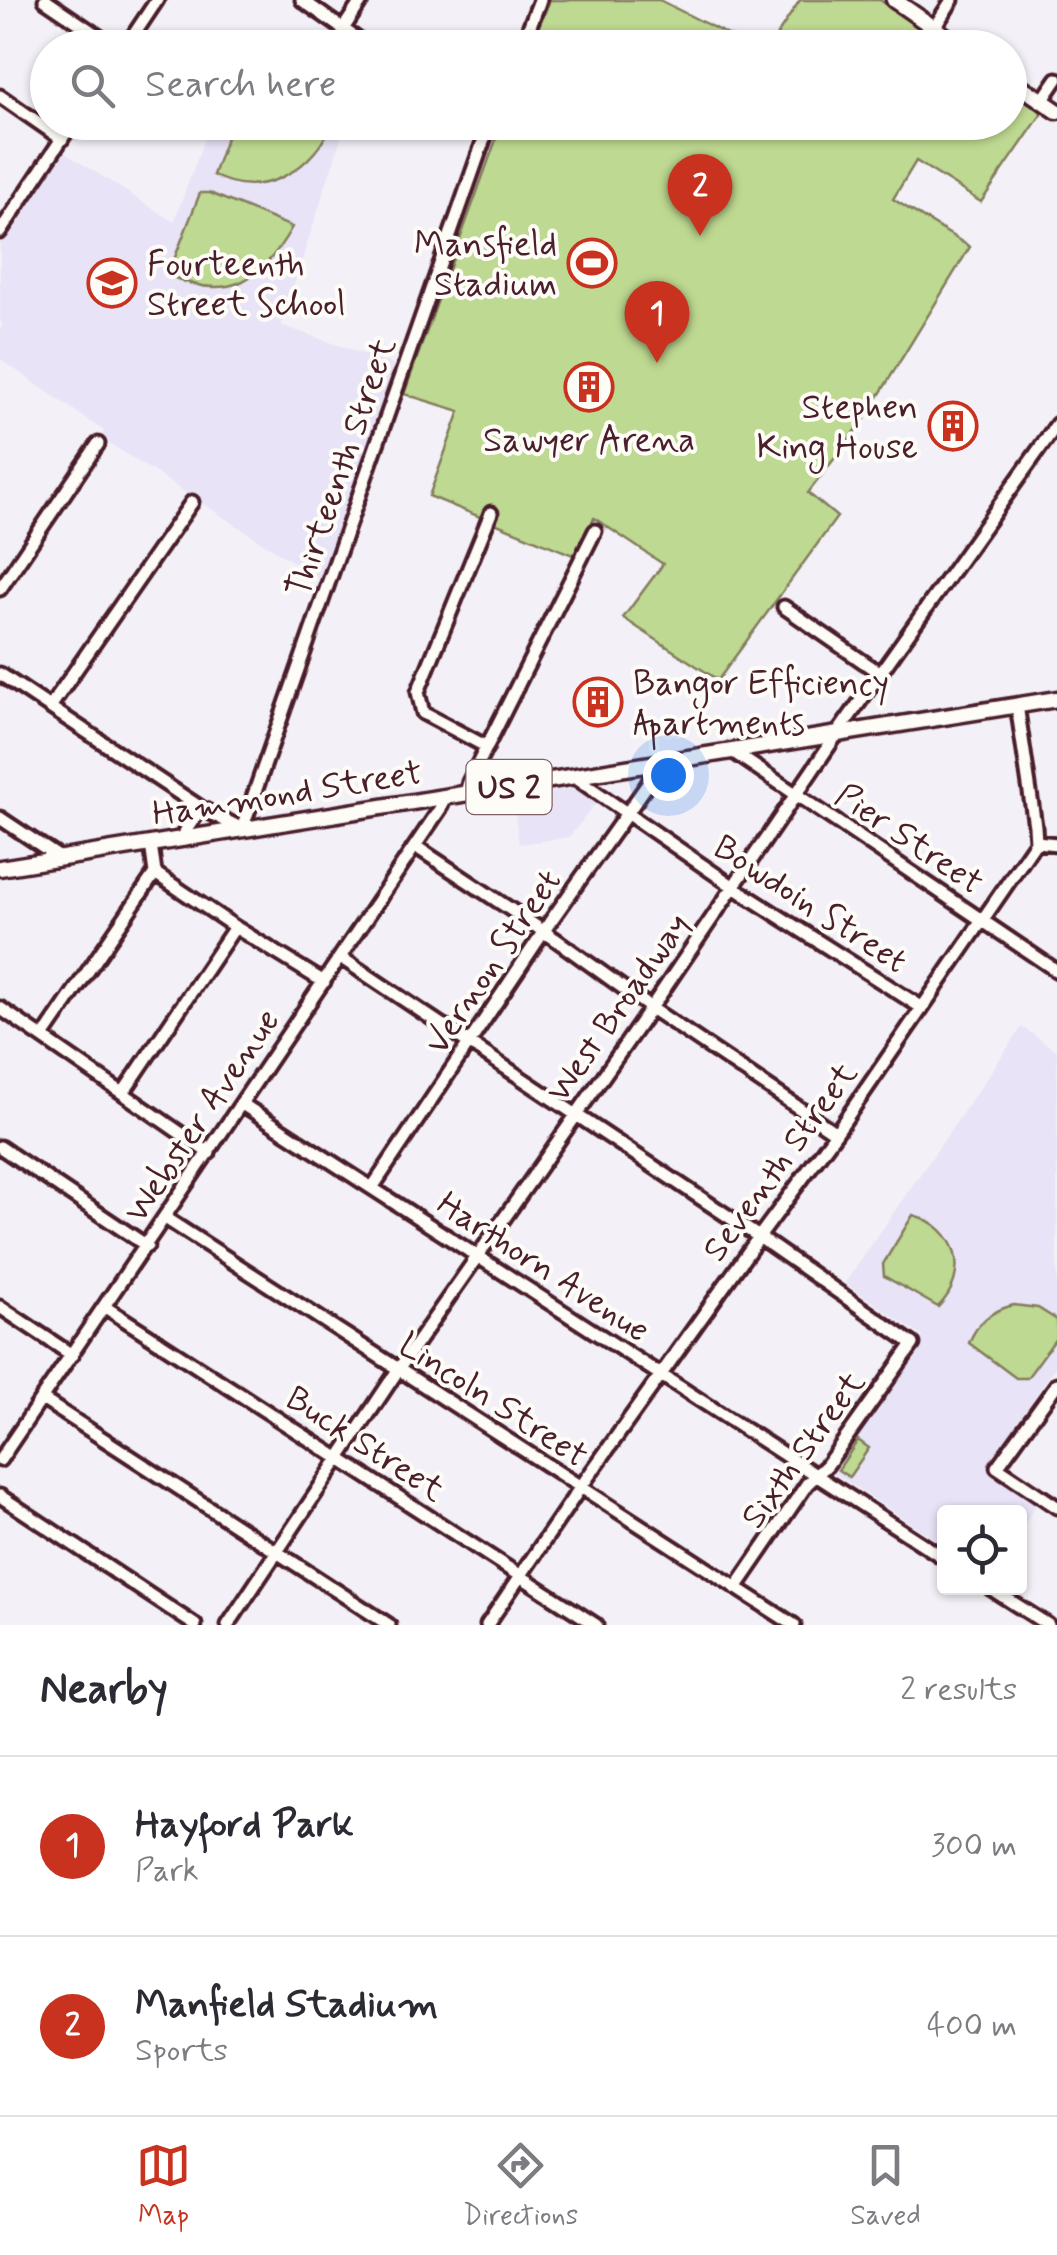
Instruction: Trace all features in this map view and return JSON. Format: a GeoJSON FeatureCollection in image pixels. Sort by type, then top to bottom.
{"type":"FeatureCollection","features":[{"type":"Feature","properties":{"kind":"main road"},"geometry":{"type":"LineString","coordinates":[[894,0],[937,30]]}},
{"type":"Feature","properties":{"kind":"main road"},"geometry":{"type":"LineString","coordinates":[[1027,91],[1057,111]]}},
{"type":"Feature","properties":{"kind":"main road","name":"Hammond Street"},"geometry":{"type":"LineString","coordinates":[[0,868],[1057,699]]}},
{"type":"Feature","properties":{"kind":"street"},"geometry":{"type":"LineString","coordinates":[[45,0],[89,30]]}},
{"type":"Feature","properties":{"kind":"street"},"geometry":{"type":"LineString","coordinates":[[137,30],[157,0]]}},
{"type":"Feature","properties":{"kind":"street"},"geometry":{"type":"LineString","coordinates":[[302,0],[343,29],[362,0]]}},
{"type":"Feature","properties":{"kind":"street"},"geometry":{"type":"LineString","coordinates":[[528,30],[540,0]]}},
{"type":"Feature","properties":{"kind":"street"},"geometry":{"type":"LineString","coordinates":[[934,28],[952,0]]}},
{"type":"Feature","properties":{"kind":"street"},"geometry":{"type":"LineString","coordinates":[[1042,101],[1057,78]]}},
{"type":"Feature","properties":{"kind":"street"},"geometry":{"type":"LineString","coordinates":[[0,96],[30,116]]}},
{"type":"Feature","properties":{"kind":"street"},"geometry":{"type":"LineString","coordinates":[[2,225],[61,140]]}},
{"type":"Feature","properties":{"kind":"street","name":"Thirteenth Street"},"geometry":{"type":"LineString","coordinates":[[242,829],[480,140]]}},
{"type":"Feature","properties":{"kind":"street","name":"West Broadway"},"geometry":{"type":"LineString","coordinates":[[228,1625],[477,1255],[1057,424]]}},
{"type":"Feature","properties":{"kind":"street"},"geometry":{"type":"LineString","coordinates":[[0,588],[98,444]]}},
{"type":"Feature","properties":{"kind":"street"},"geometry":{"type":"LineString","coordinates":[[1042,446],[1055,454]]}},
{"type":"Feature","properties":{"kind":"street"},"geometry":{"type":"LineString","coordinates":[[50,707],[192,502]]}},
{"type":"Feature","properties":{"kind":"street"},"geometry":{"type":"LineString","coordinates":[[488,747],[423,713],[418,692],[492,513]]}},
{"type":"Feature","properties":{"kind":"street"},"geometry":{"type":"LineString","coordinates":[[466,794],[595,531]]}},
{"type":"Feature","properties":{"kind":"street"},"geometry":{"type":"LineString","coordinates":[[784,607],[880,674]]}},
{"type":"Feature","properties":{"kind":"street"},"geometry":{"type":"LineString","coordinates":[[0,674],[201,808],[242,829]]}},
{"type":"Feature","properties":{"kind":"street"},"geometry":{"type":"LineString","coordinates":[[1018,706],[1036,842],[1057,844]]}},
{"type":"Feature","properties":{"kind":"street","name":"Pier Street"},"geometry":{"type":"LineString","coordinates":[[732,751],[1057,971]]}},
{"type":"Feature","properties":{"kind":"street","name":"Vernon Street"},"geometry":{"type":"LineString","coordinates":[[372,1188],[652,775],[650,764]]}},
{"type":"Feature","properties":{"kind":"street","name":"Bowdoin Street"},"geometry":{"type":"LineString","coordinates":[[573,776],[734,887],[921,1008]]}},
{"type":"Feature","properties":{"kind":"street","name":"Webster Avenue"},"geometry":{"type":"LineString","coordinates":[[0,1460],[324,982],[444,797]]}},
{"type":"Feature","properties":{"kind":"street"},"geometry":{"type":"LineString","coordinates":[[180,839],[201,808]]}},
{"type":"Feature","properties":{"kind":"street"},"geometry":{"type":"LineString","coordinates":[[0,818],[60,858]]}},
{"type":"Feature","properties":{"kind":"street","name":"Seventh Street"},"geometry":{"type":"LineString","coordinates":[[487,1625],[580,1488],[836,1133],[1036,842]]}},
{"type":"Feature","properties":{"kind":"street"},"geometry":{"type":"LineString","coordinates":[[43,1037],[155,873],[151,844]]}},
{"type":"Feature","properties":{"kind":"street"},"geometry":{"type":"LineString","coordinates":[[415,846],[836,1133]]}},
{"type":"Feature","properties":{"kind":"street"},"geometry":{"type":"LineString","coordinates":[[155,873],[324,982]]}},
{"type":"Feature","properties":{"kind":"street"},"geometry":{"type":"LineString","coordinates":[[124,1093],[235,927]]}},
{"type":"Feature","properties":{"kind":"street"},"geometry":{"type":"LineString","coordinates":[[340,957],[759,1237]]}},
{"type":"Feature","properties":{"kind":"street"},"geometry":{"type":"LineString","coordinates":[[0,1008],[209,1153]]}},
{"type":"Feature","properties":{"kind":"street","name":"Harthorn Avenue"},"geometry":{"type":"LineString","coordinates":[[242,1104],[937,1553]]}},
{"type":"Feature","properties":{"kind":"street"},"geometry":{"type":"LineString","coordinates":[[0,1147],[146,1246]]}},
{"type":"Feature","properties":{"kind":"street","name":"Lincoln Street"},"geometry":{"type":"LineString","coordinates":[[165,1218],[794,1625]]}},
{"type":"Feature","properties":{"kind":"street","name":"Sixth Street"},"geometry":{"type":"LineString","coordinates":[[736,1588],[807,1484],[827,1466],[913,1344],[759,1237]]}},
{"type":"Feature","properties":{"kind":"street"},"geometry":{"type":"LineString","coordinates":[[0,1307],[72,1356]]}},
{"type":"Feature","properties":{"kind":"street","name":"Buck Street"},"geometry":{"type":"LineString","coordinates":[[105,1308],[596,1625]]}},
{"type":"Feature","properties":{"kind":"street"},"geometry":{"type":"LineString","coordinates":[[1057,1384],[997,1467],[1057,1506]]}},
{"type":"Feature","properties":{"kind":"street"},"geometry":{"type":"LineString","coordinates":[[42,1400],[389,1625]]}},
{"type":"Feature","properties":{"kind":"street"},"geometry":{"type":"LineString","coordinates":[[0,1496],[195,1625]]}},
{"type":"Feature","properties":{"kind":"street"},"geometry":{"type":"LineString","coordinates":[[1001,1595],[1048,1625]]}},
{"type":"Feature","properties":{"kind":"shaded area"},"geometry":{"type":"Polygon","coordinates":[[[204,140],[341,140],[281,325],[397,366],[321,580],[101,438],[104,431],[0,359],[0,244],[62,151],[174,222],[204,140]]]}},
{"type":"Feature","properties":{"kind":"shaded area"},"geometry":{"type":"Polygon","coordinates":[[[593,785],[604,793],[569,837],[519,844],[513,798],[593,785]]]}},
{"type":"Feature","properties":{"kind":"shaded area"},"geometry":{"type":"Polygon","coordinates":[[[1022,1027],[1057,1051],[1057,1364],[986,1468],[1038,1501],[1027,1519],[1027,1505],[937,1505],[937,1540],[831,1471],[923,1337],[845,1283],[1022,1027]]]}},
{"type":"Feature","properties":{"kind":"green space"},"geometry":{"type":"Polygon","coordinates":[[[550,0],[659,0],[718,30],[537,30],[550,0]]]}},
{"type":"Feature","properties":{"kind":"green space"},"geometry":{"type":"Polygon","coordinates":[[[800,0],[880,0],[925,30],[780,30],[800,0]]]}},
{"type":"Feature","properties":{"kind":"green space"},"geometry":{"type":"Polygon","coordinates":[[[1027,99],[1040,108],[1041,115],[1027,135],[1027,99]]]}},
{"type":"Feature","properties":{"kind":"green space"},"geometry":{"type":"Polygon","coordinates":[[[226,140],[323,140],[308,159],[280,178],[248,185],[213,175],[226,140]]]}},
{"type":"Feature","properties":{"kind":"green space"},"geometry":{"type":"Polygon","coordinates":[[[496,140],[1024,140],[981,202],[916,161],[893,199],[970,247],[864,420],[808,493],[837,517],[718,680],[623,618],[663,564],[594,518],[575,556],[429,496],[460,411],[404,394],[496,140]]]}},
{"type":"Feature","properties":{"kind":"green space"},"geometry":{"type":"Polygon","coordinates":[[[200,193],[210,193],[292,227],[268,261],[241,282],[208,287],[189,283],[168,275],[200,193]]]}},
{"type":"Feature","properties":{"kind":"green space"},"geometry":{"type":"Polygon","coordinates":[[[913,1215],[941,1230],[955,1253],[954,1280],[938,1307],[884,1276],[883,1264],[913,1215]]]}},
{"type":"Feature","properties":{"kind":"green space"},"geometry":{"type":"Polygon","coordinates":[[[1014,1305],[1038,1308],[1057,1320],[1057,1337],[1027,1378],[1016,1378],[969,1343],[986,1318],[1014,1305]]]}},
{"type":"Feature","properties":{"kind":"green space"},"geometry":{"type":"Polygon","coordinates":[[[858,1440],[869,1448],[849,1477],[838,1470],[858,1440]]]}},
{"type":"Feature","properties":{"kind":"place","name":"Manfield Stadium"},"geometry":{"type":"Point","coordinates":[700,236]}},
{"type":"Feature","properties":{"kind":"place","name":"Mansfield Stadium"},"geometry":{"type":"Point","coordinates":[592,263]}},
{"type":"Feature","properties":{"kind":"place","name":"Fourteenth Street School"},"geometry":{"type":"Point","coordinates":[112,283]}},
{"type":"Feature","properties":{"kind":"place","name":"Hayford Park"},"geometry":{"type":"Point","coordinates":[657,363]}},
{"type":"Feature","properties":{"kind":"place","name":"Sawyer Arena"},"geometry":{"type":"Point","coordinates":[589,387]}},
{"type":"Feature","properties":{"kind":"place","name":"Stephen King House"},"geometry":{"type":"Point","coordinates":[953,426]}},
{"type":"Feature","properties":{"kind":"place","name":"Bangor Efficiency Apartments"},"geometry":{"type":"Point","coordinates":[598,702]}}]}
